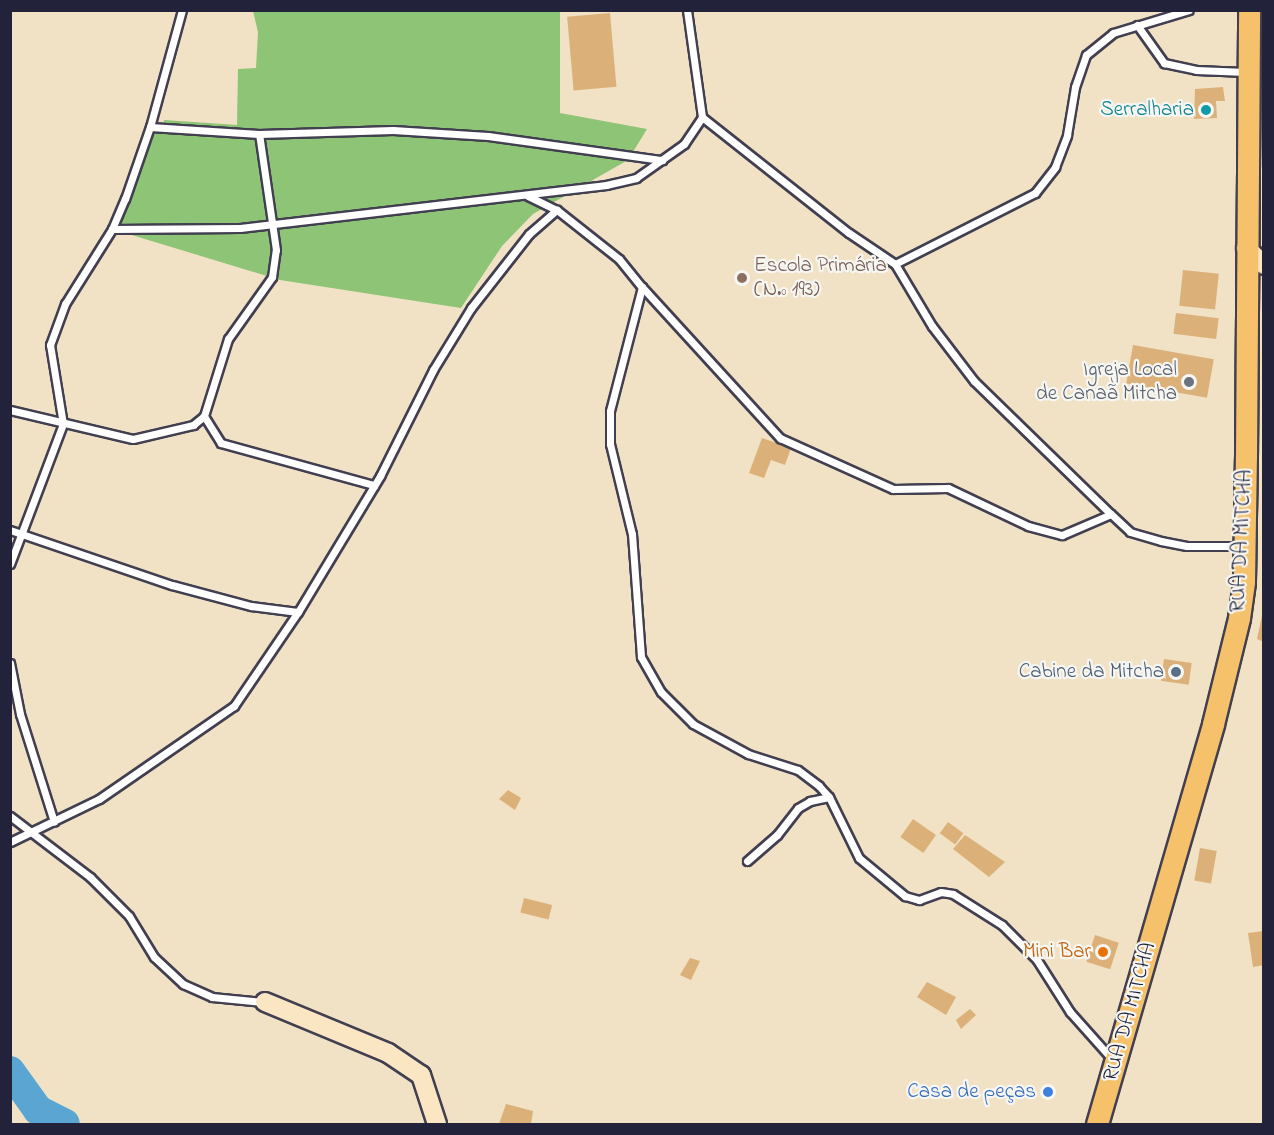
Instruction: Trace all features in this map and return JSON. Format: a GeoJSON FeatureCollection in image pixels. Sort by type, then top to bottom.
{"type":"FeatureCollection","features":[{"type":"Feature","properties":{"kind":"main road","name":"RUA DA MITCHA"},"geometry":{"type":"LineString","coordinates":[[1097,1125],[1213,724],[1239,618],[1244,547],[1249,10]]}},
{"type":"Feature","properties":{"kind":"street"},"geometry":{"type":"LineString","coordinates":[[1246,248],[1263,266]]}},
{"type":"Feature","properties":{"kind":"street"},"geometry":{"type":"LineString","coordinates":[[265,1002],[388,1053],[421,1075],[437,1125]]}},
{"type":"Feature","properties":{"kind":"lane"},"geometry":{"type":"LineString","coordinates":[[10,564],[63,424],[50,345],[65,304],[112,229],[150,127],[182,10]]}},
{"type":"Feature","properties":{"kind":"lane"},"geometry":{"type":"LineString","coordinates":[[112,229],[272,224],[418,204],[528,196],[636,178],[684,144],[702,117],[687,10]]}},
{"type":"Feature","properties":{"kind":"lane"},"geometry":{"type":"LineString","coordinates":[[896,264],[1035,193],[1055,167],[1067,135],[1086,55],[1113,33],[1189,10]]}},
{"type":"Feature","properties":{"kind":"lane"},"geometry":{"type":"LineString","coordinates":[[1137,26],[1164,63],[1196,70],[1248,72]]}},
{"type":"Feature","properties":{"kind":"lane"},"geometry":{"type":"LineString","coordinates":[[702,117],[849,233],[896,264],[932,326],[974,381],[1130,532],[1187,546],[1244,547]]}},
{"type":"Feature","properties":{"kind":"lane"},"geometry":{"type":"LineString","coordinates":[[150,127],[259,134],[393,130],[488,136],[662,160]]}},
{"type":"Feature","properties":{"kind":"lane"},"geometry":{"type":"LineString","coordinates":[[10,410],[133,439],[192,425],[204,416],[228,339],[272,277],[276,250],[259,134]]}},
{"type":"Feature","properties":{"kind":"lane"},"geometry":{"type":"LineString","coordinates":[[528,196],[557,210],[619,259],[780,438],[893,489],[948,488],[1028,526],[1062,534],[1111,514]]}},
{"type":"Feature","properties":{"kind":"lane"},"geometry":{"type":"LineString","coordinates":[[10,842],[99,799],[234,706],[298,612],[374,485],[433,370],[471,308],[529,234],[557,210]]}},
{"type":"Feature","properties":{"kind":"lane"},"geometry":{"type":"LineString","coordinates":[[642,287],[625,344],[610,422],[610,444],[632,534],[640,657],[661,692],[693,724],[748,754],[798,770],[829,797],[859,858],[904,896],[920,900],[941,892],[953,894],[1002,925],[1037,960],[1070,1011],[1114,1063]]}},
{"type":"Feature","properties":{"kind":"lane"},"geometry":{"type":"LineString","coordinates":[[204,416],[221,442],[374,485]]}},
{"type":"Feature","properties":{"kind":"lane"},"geometry":{"type":"LineString","coordinates":[[10,530],[172,585],[251,606],[298,612]]}},
{"type":"Feature","properties":{"kind":"lane"},"geometry":{"type":"LineString","coordinates":[[10,663],[20,714],[54,822]]}},
{"type":"Feature","properties":{"kind":"lane"},"geometry":{"type":"LineString","coordinates":[[747,861],[777,835],[798,808],[810,801],[829,797]]}},
{"type":"Feature","properties":{"kind":"lane"},"geometry":{"type":"LineString","coordinates":[[10,816],[90,877],[129,916],[154,957],[183,984],[212,997],[265,1002]]}},
{"type":"Feature","properties":{"kind":"green space"},"geometry":{"type":"Polygon","coordinates":[[[253,11],[560,11],[560,113],[647,129],[628,160],[533,214],[502,246],[461,308],[280,280],[112,229],[150,127],[163,127],[164,120],[237,125],[238,69],[256,68],[258,32],[253,11]]]}},
{"type":"Feature","properties":{"kind":"building"},"geometry":{"type":"Polygon","coordinates":[[[610,13],[616,87],[574,90],[567,17],[610,13]]]}},
{"type":"Feature","properties":{"kind":"building","name":"Serralharia"},"geometry":{"type":"Polygon","coordinates":[[[1223,87],[1225,101],[1216,101],[1217,118],[1194,119],[1195,89],[1223,87]]]}},
{"type":"Feature","properties":{"kind":"building"},"geometry":{"type":"Polygon","coordinates":[[[1183,270],[1219,274],[1215,310],[1179,306],[1183,270]]]}},
{"type":"Feature","properties":{"kind":"building"},"geometry":{"type":"Polygon","coordinates":[[[1176,313],[1219,318],[1216,339],[1173,334],[1176,313]]]}},
{"type":"Feature","properties":{"kind":"building"},"geometry":{"type":"Polygon","coordinates":[[[1133,345],[1214,359],[1207,398],[1126,383],[1133,345]]]}},
{"type":"Feature","properties":{"kind":"building"},"geometry":{"type":"Polygon","coordinates":[[[762,438],[791,448],[785,465],[771,460],[764,478],[749,473],[762,438]]]}},
{"type":"Feature","properties":{"kind":"building"},"geometry":{"type":"Polygon","coordinates":[[[1264,611],[1264,642],[1257,639],[1264,611]]]}},
{"type":"Feature","properties":{"kind":"building","name":"Cabine da Mitcha"},"geometry":{"type":"Polygon","coordinates":[[[1164,659],[1192,663],[1189,685],[1161,681],[1164,659]]]}},
{"type":"Feature","properties":{"kind":"building"},"geometry":{"type":"Polygon","coordinates":[[[508,790],[521,798],[515,810],[499,799],[508,790]]]}},
{"type":"Feature","properties":{"kind":"building"},"geometry":{"type":"Polygon","coordinates":[[[913,819],[936,835],[923,853],[900,837],[913,819]]]}},
{"type":"Feature","properties":{"kind":"building"},"geometry":{"type":"Polygon","coordinates":[[[948,822],[963,833],[955,844],[940,833],[948,822]]]}},
{"type":"Feature","properties":{"kind":"building"},"geometry":{"type":"Polygon","coordinates":[[[965,835],[1005,862],[989,877],[953,849],[965,835]]]}},
{"type":"Feature","properties":{"kind":"building"},"geometry":{"type":"Polygon","coordinates":[[[1200,848],[1217,851],[1211,883],[1194,880],[1200,848]]]}},
{"type":"Feature","properties":{"kind":"building"},"geometry":{"type":"Polygon","coordinates":[[[524,898],[552,905],[549,920],[520,913],[524,898]]]}},
{"type":"Feature","properties":{"kind":"building"},"geometry":{"type":"Polygon","coordinates":[[[1264,931],[1264,965],[1253,967],[1248,933],[1264,931]]]}},
{"type":"Feature","properties":{"kind":"building","name":"Mini Bar"},"geometry":{"type":"Polygon","coordinates":[[[1095,935],[1119,943],[1110,969],[1086,962],[1095,935]]]}},
{"type":"Feature","properties":{"kind":"building"},"geometry":{"type":"Polygon","coordinates":[[[690,958],[700,961],[691,980],[680,975],[690,958]]]}},
{"type":"Feature","properties":{"kind":"building"},"geometry":{"type":"Polygon","coordinates":[[[927,982],[956,997],[946,1015],[917,997],[927,982]]]}},
{"type":"Feature","properties":{"kind":"building"},"geometry":{"type":"Polygon","coordinates":[[[970,1009],[976,1015],[961,1029],[956,1020],[970,1009]]]}},
{"type":"Feature","properties":{"kind":"building"},"geometry":{"type":"Polygon","coordinates":[[[506,1104],[533,1111],[531,1124],[499,1124],[506,1104]]]}},
{"type":"Feature","properties":{"kind":"waterway"},"geometry":{"type":"LineString","coordinates":[[10,1071],[38,1110],[65,1124]]}},
{"type":"Feature","properties":{"kind":"place","name":"Serralharia"},"geometry":{"type":"Point","coordinates":[1206,110]}},
{"type":"Feature","properties":{"kind":"place","name":"Escola Primária (N.º 193)"},"geometry":{"type":"Point","coordinates":[742,278]}},
{"type":"Feature","properties":{"kind":"place","name":"Igreja Local de Canaã Mitcha"},"geometry":{"type":"Point","coordinates":[1189,382]}},
{"type":"Feature","properties":{"kind":"place","name":"Cabine da Mitcha"},"geometry":{"type":"Point","coordinates":[1176,672]}},
{"type":"Feature","properties":{"kind":"place","name":"Mini Bar"},"geometry":{"type":"Point","coordinates":[1103,952]}},
{"type":"Feature","properties":{"kind":"place","name":"Casa de peças"},"geometry":{"type":"Point","coordinates":[1048,1092]}}]}
